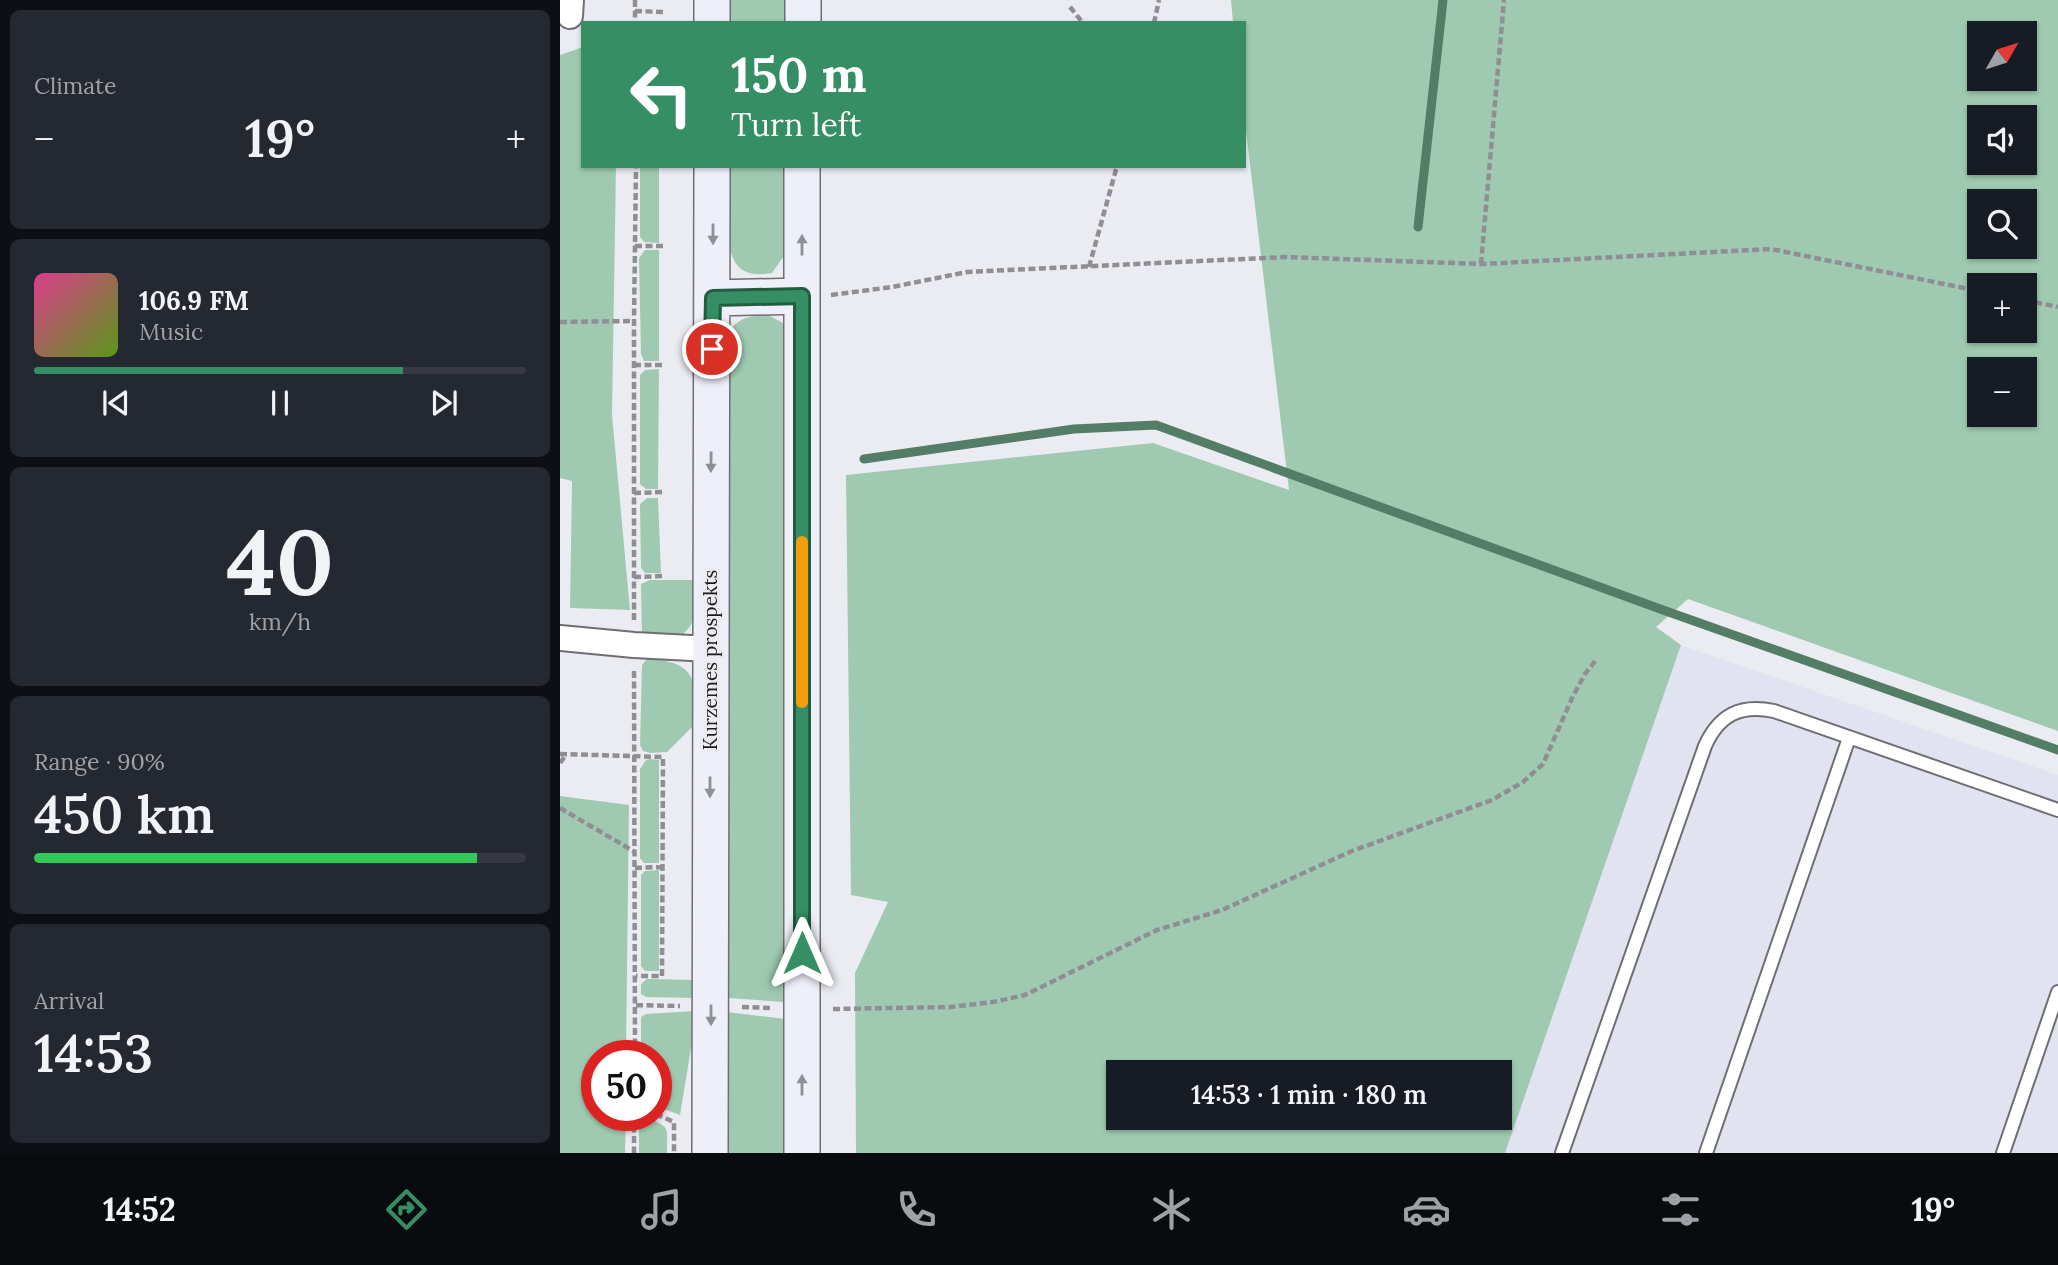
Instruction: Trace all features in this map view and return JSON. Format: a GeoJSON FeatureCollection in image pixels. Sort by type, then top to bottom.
{"type":"FeatureCollection","features":[{"type":"Feature","properties":{"kind":"main road"},"geometry":{"type":"LineString","coordinates":[[712,0],[712,21]]}},
{"type":"Feature","properties":{"kind":"main road"},"geometry":{"type":"LineString","coordinates":[[803,0],[803,21]]}},
{"type":"Feature","properties":{"kind":"main road","name":"Kurzemes prospekts"},"geometry":{"type":"LineString","coordinates":[[710,1153],[710,649],[705,298],[712,168]]}},
{"type":"Feature","properties":{"kind":"main road"},"geometry":{"type":"LineString","coordinates":[[802,168],[802,1153]]}},
{"type":"Feature","properties":{"kind":"main road"},"geometry":{"type":"LineString","coordinates":[[705,298],[802,296]]}},
{"type":"Feature","properties":{"kind":"street"},"geometry":{"type":"LineString","coordinates":[[560,637],[710,649]]}},
{"type":"Feature","properties":{"kind":"lane"},"geometry":{"type":"LineString","coordinates":[[1562,1153],[1710,734],[1730,715],[1743,710],[1774,711],[2058,810]]}},
{"type":"Feature","properties":{"kind":"lane"},"geometry":{"type":"LineString","coordinates":[[1706,1153],[1849,737]]}},
{"type":"Feature","properties":{"kind":"lane"},"geometry":{"type":"LineString","coordinates":[[2003,1153],[2058,992]]}},
{"type":"Feature","properties":{"kind":"path"},"geometry":{"type":"LineString","coordinates":[[635,0],[635,21]]}},
{"type":"Feature","properties":{"kind":"path"},"geometry":{"type":"LineString","coordinates":[[1154,21],[1159,0]]}},
{"type":"Feature","properties":{"kind":"path"},"geometry":{"type":"LineString","coordinates":[[1481,264],[1504,0]]}},
{"type":"Feature","properties":{"kind":"path"},"geometry":{"type":"LineString","coordinates":[[1070,7],[1081,21]]}},
{"type":"Feature","properties":{"kind":"path"},"geometry":{"type":"LineString","coordinates":[[635,11],[663,12]]}},
{"type":"Feature","properties":{"kind":"path"},"geometry":{"type":"LineString","coordinates":[[635,1040],[636,168]]}},
{"type":"Feature","properties":{"kind":"path"},"geometry":{"type":"LineString","coordinates":[[1089,267],[1116,168]]}},
{"type":"Feature","properties":{"kind":"path"},"geometry":{"type":"LineString","coordinates":[[635,246],[663,246]]}},
{"type":"Feature","properties":{"kind":"path"},"geometry":{"type":"LineString","coordinates":[[802,296],[835,295],[892,287],[967,272],[1285,257],[1481,264],[1771,249],[1967,289]]}},
{"type":"Feature","properties":{"kind":"path"},"geometry":{"type":"LineString","coordinates":[[2037,303],[2058,307]]}},
{"type":"Feature","properties":{"kind":"path"},"geometry":{"type":"LineString","coordinates":[[560,322],[634,321]]}},
{"type":"Feature","properties":{"kind":"path"},"geometry":{"type":"LineString","coordinates":[[634,365],[663,365]]}},
{"type":"Feature","properties":{"kind":"path"},"geometry":{"type":"LineString","coordinates":[[634,493],[663,492]]}},
{"type":"Feature","properties":{"kind":"path"},"geometry":{"type":"LineString","coordinates":[[634,577],[663,576]]}},
{"type":"Feature","properties":{"kind":"path"},"geometry":{"type":"LineString","coordinates":[[835,1009],[951,1007],[1025,995],[1157,930],[1222,910],[1352,851],[1492,800],[1523,782],[1543,764],[1573,696],[1596,660]]}},
{"type":"Feature","properties":{"kind":"path"},"geometry":{"type":"LineString","coordinates":[[560,764],[563,754],[663,757],[663,976],[636,976]]}},
{"type":"Feature","properties":{"kind":"path"},"geometry":{"type":"LineString","coordinates":[[560,808],[636,852]]}},
{"type":"Feature","properties":{"kind":"path"},"geometry":{"type":"LineString","coordinates":[[635,868],[662,867]]}},
{"type":"Feature","properties":{"kind":"path"},"geometry":{"type":"LineString","coordinates":[[672,1121],[674,1153]]}},
{"type":"Feature","properties":{"kind":"path"},"geometry":{"type":"LineString","coordinates":[[634,1131],[634,1153]]}},
{"type":"Feature","properties":{"kind":"shaded area"},"geometry":{"type":"Polygon","coordinates":[[[1681,645],[2058,775],[2058,1153],[1505,1153],[1681,645]]]}},
{"type":"Feature","properties":{"kind":"green space"},"geometry":{"type":"Polygon","coordinates":[[[730,0],[785,0],[785,21],[730,21],[730,0]]]}},
{"type":"Feature","properties":{"kind":"green space"},"geometry":{"type":"Polygon","coordinates":[[[1231,0],[2058,0],[2058,731],[1688,599],[1656,627],[1681,645],[1505,1153],[856,1153],[855,973],[888,902],[851,895],[846,475],[1153,443],[1289,490],[1246,131],[1246,21],[1233,21],[1231,0]]]}},
{"type":"Feature","properties":{"kind":"green space"},"geometry":{"type":"Polygon","coordinates":[[[581,48],[581,168],[616,168],[612,415],[630,610],[570,608],[572,481],[560,478],[560,55],[581,48]]]}},
{"type":"Feature","properties":{"kind":"green space"},"geometry":{"type":"Polygon","coordinates":[[[640,168],[659,168],[659,243],[644,242],[640,237],[640,168]]]}},
{"type":"Feature","properties":{"kind":"green space"},"geometry":{"type":"Polygon","coordinates":[[[729,168],[786,168],[786,253],[772,273],[747,272],[739,267],[731,251],[728,229],[729,168]]]}},
{"type":"Feature","properties":{"kind":"green space"},"geometry":{"type":"Polygon","coordinates":[[[645,250],[659,250],[659,361],[644,361],[641,354],[639,258],[645,250]]]}},
{"type":"Feature","properties":{"kind":"green space"},"geometry":{"type":"Polygon","coordinates":[[[766,314],[783,323],[785,330],[786,773],[783,1002],[729,998],[726,869],[728,332],[745,318],[766,314]]]}},
{"type":"Feature","properties":{"kind":"green space"},"geometry":{"type":"Polygon","coordinates":[[[659,369],[658,489],[646,489],[640,484],[640,375],[645,370],[659,369]]]}},
{"type":"Feature","properties":{"kind":"green space"},"geometry":{"type":"Polygon","coordinates":[[[647,498],[658,498],[661,573],[645,573],[641,568],[640,504],[647,498]]]}},
{"type":"Feature","properties":{"kind":"green space"},"geometry":{"type":"Polygon","coordinates":[[[650,580],[692,580],[696,584],[694,619],[681,636],[642,636],[641,584],[650,580]]]}},
{"type":"Feature","properties":{"kind":"green space"},"geometry":{"type":"Polygon","coordinates":[[[647,659],[675,664],[684,669],[694,684],[696,723],[667,752],[650,753],[643,751],[640,745],[642,665],[647,659]]]}},
{"type":"Feature","properties":{"kind":"green space"},"geometry":{"type":"Polygon","coordinates":[[[646,760],[659,760],[659,863],[644,863],[640,858],[640,769],[646,760]]]}},
{"type":"Feature","properties":{"kind":"green space"},"geometry":{"type":"Polygon","coordinates":[[[560,796],[629,805],[626,1040],[581,1040],[581,1131],[626,1131],[625,1153],[560,1153],[560,796]]]}},
{"type":"Feature","properties":{"kind":"green space"},"geometry":{"type":"Polygon","coordinates":[[[659,870],[659,971],[645,971],[641,966],[641,875],[645,871],[659,870]]]}},
{"type":"Feature","properties":{"kind":"green space"},"geometry":{"type":"Polygon","coordinates":[[[647,979],[696,980],[695,998],[646,997],[641,994],[641,984],[647,979]]]}},
{"type":"Feature","properties":{"kind":"green space"},"geometry":{"type":"Polygon","coordinates":[[[694,1011],[693,1036],[680,1115],[672,1112],[672,1040],[641,1040],[641,1017],[646,1014],[694,1011]]]}},
{"type":"Feature","properties":{"kind":"green space"},"geometry":{"type":"Polygon","coordinates":[[[727,1012],[786,1019],[786,1153],[726,1153],[727,1012]]]}},
{"type":"Feature","properties":{"kind":"green space"},"geometry":{"type":"Polygon","coordinates":[[[639,1131],[667,1131],[667,1153],[639,1153],[639,1131]]]}},
{"type":"Feature","properties":{"kind":"waterway"},"geometry":{"type":"LineString","coordinates":[[1418,227],[1443,0]]}},
{"type":"Feature","properties":{"kind":"waterway"},"geometry":{"type":"LineString","coordinates":[[864,459],[1074,429],[1156,425],[1663,610],[2058,750]]}},
{"type":"Feature","properties":{"kind":"slow traffic"},"geometry":{"type":"LineString","coordinates":[[802,542],[802,702]]}},
{"type":"Feature","properties":{"kind":"route"},"geometry":{"type":"LineString","coordinates":[[712,349],[713,298],[802,296],[802,953]]}}]}
